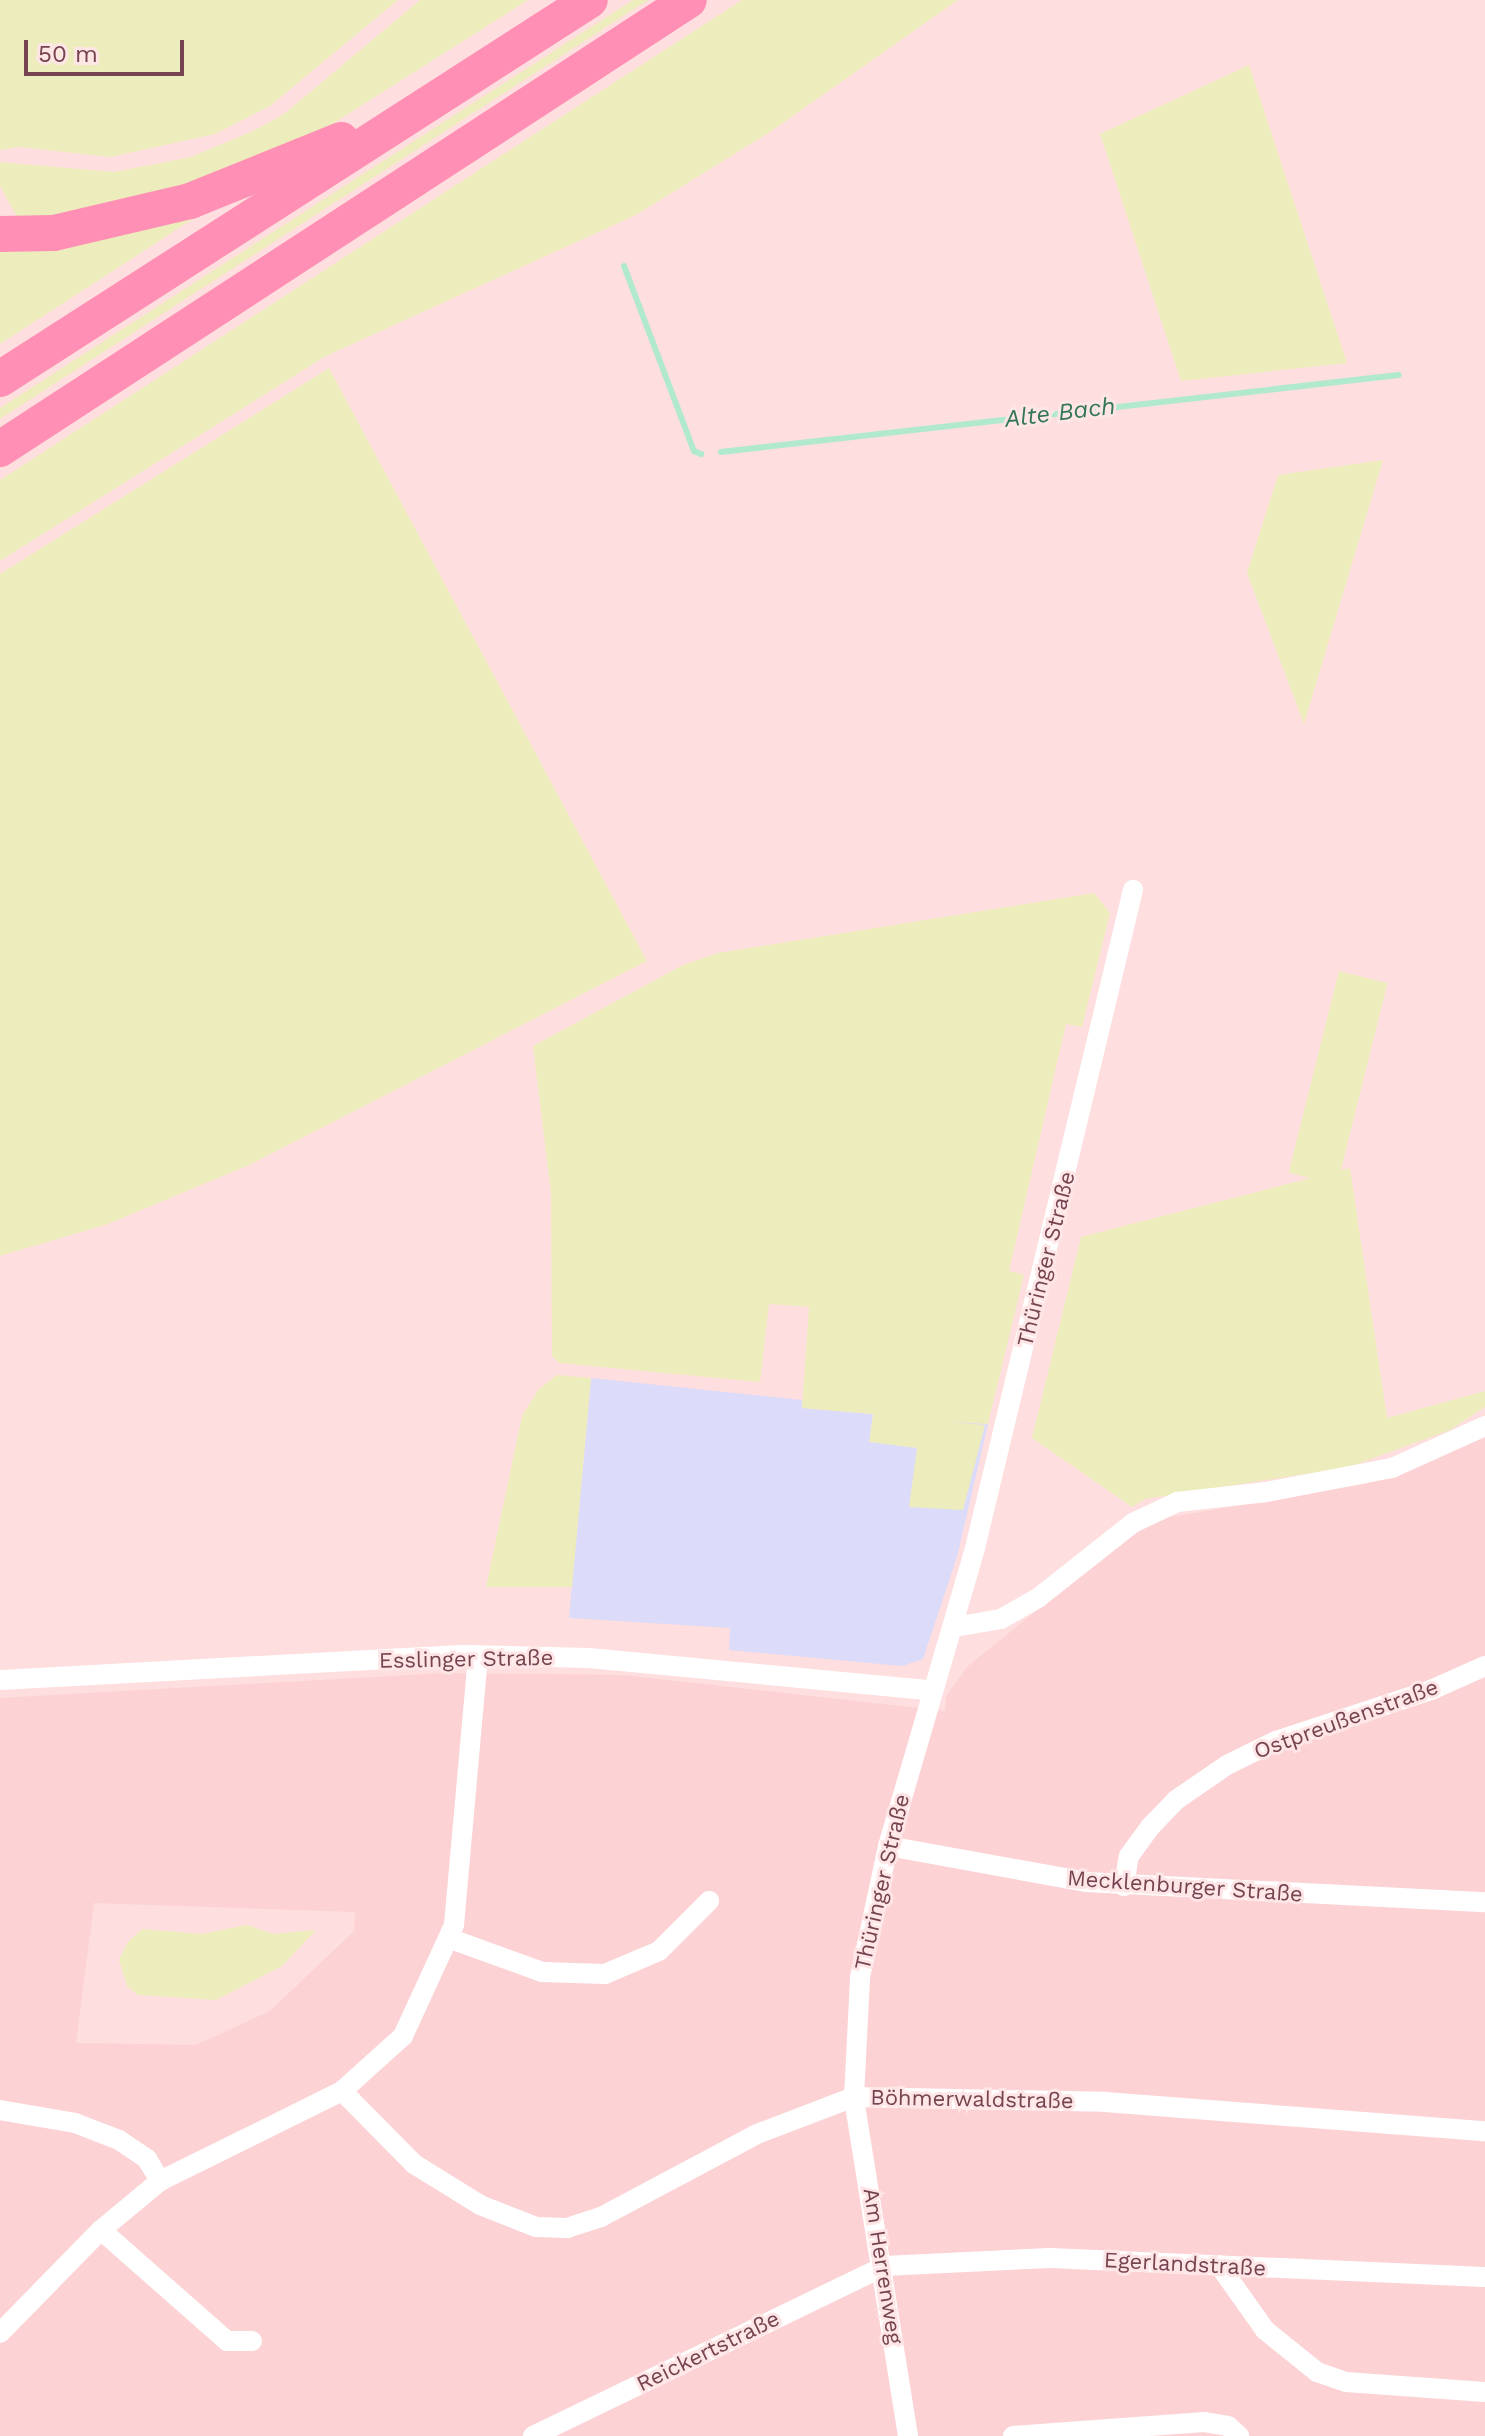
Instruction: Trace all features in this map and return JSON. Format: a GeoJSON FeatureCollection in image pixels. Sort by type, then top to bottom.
{"type":"FeatureCollection","features":[{"type":"Feature","properties":{"kind":"highway"},"geometry":{"type":"LineString","coordinates":[[0,379],[590,0]]}},
{"type":"Feature","properties":{"kind":"highway"},"geometry":{"type":"LineString","coordinates":[[0,449],[689,0]]}},
{"type":"Feature","properties":{"kind":"highway"},"geometry":{"type":"LineString","coordinates":[[0,234],[54,233],[190,201],[416,109]]}},
{"type":"Feature","properties":{"kind":"street","name":"Thüringer Straße"},"geometry":{"type":"LineString","coordinates":[[854,2097],[860,1977],[888,1846],[930,1690],[955,1627],[1133,890]]}},
{"type":"Feature","properties":{"kind":"street"},"geometry":{"type":"LineString","coordinates":[[955,1627],[1001,1619],[1038,1598],[1133,1523],[1177,1502],[1392,1468],[1485,1426]]}},
{"type":"Feature","properties":{"kind":"street"},"geometry":{"type":"LineString","coordinates":[[0,2333],[101,2230],[160,2181],[342,2091],[403,2036],[451,1939],[464,1847],[478,1655]]}},
{"type":"Feature","properties":{"kind":"street","name":"Esslinger Straße"},"geometry":{"type":"LineString","coordinates":[[0,1680],[478,1655],[589,1658],[930,1690]]}},
{"type":"Feature","properties":{"kind":"street","name":"Ostpreußenstraße"},"geometry":{"type":"LineString","coordinates":[[1124,1886],[1129,1856],[1151,1826],[1176,1800],[1227,1765],[1276,1741],[1431,1690],[1485,1666]]}},
{"type":"Feature","properties":{"kind":"street","name":"Mecklenburger Straße"},"geometry":{"type":"LineString","coordinates":[[888,1846],[1124,1886],[1485,1902]]}},
{"type":"Feature","properties":{"kind":"street"},"geometry":{"type":"LineString","coordinates":[[451,1939],[542,1972],[605,1974],[659,1951],[709,1901]]}},
{"type":"Feature","properties":{"kind":"street","name":"Böhmerwaldstraße"},"geometry":{"type":"LineString","coordinates":[[342,2091],[414,2164],[454,2188],[536,2227],[567,2228],[601,2217],[757,2134],[854,2097],[1105,2102],[1485,2131]]}},
{"type":"Feature","properties":{"kind":"street","name":"Am Herrenweg"},"geometry":{"type":"LineString","coordinates":[[854,2097],[884,2266],[908,2436]]}},
{"type":"Feature","properties":{"kind":"street"},"geometry":{"type":"LineString","coordinates":[[0,2110],[75,2123],[119,2140],[147,2159],[160,2181]]}},
{"type":"Feature","properties":{"kind":"street"},"geometry":{"type":"LineString","coordinates":[[101,2230],[227,2341],[252,2341]]}},
{"type":"Feature","properties":{"kind":"street","name":"Egerlandstraße"},"geometry":{"type":"LineString","coordinates":[[884,2266],[1050,2258],[1485,2277]]}},
{"type":"Feature","properties":{"kind":"street"},"geometry":{"type":"LineString","coordinates":[[1219,2265],[1265,2330],[1317,2372],[1381,2386],[1485,2392]]}},
{"type":"Feature","properties":{"kind":"street","name":"Reickertstraße"},"geometry":{"type":"LineString","coordinates":[[533,2436],[570,2428],[884,2266]]}},
{"type":"Feature","properties":{"kind":"street"},"geometry":{"type":"LineString","coordinates":[[1013,2436],[1204,2422],[1228,2426],[1239,2436]]}},
{"type":"Feature","properties":{"kind":"shaded area"},"geometry":{"type":"Polygon","coordinates":[[[591,1378],[802,1400],[802,1408],[988,1424],[957,1557],[923,1659],[902,1666],[729,1650],[730,1628],[569,1618],[591,1378]]]}},
{"type":"Feature","properties":{"kind":"shaded area"},"geometry":{"type":"Polygon","coordinates":[[[1485,1436],[1485,2436],[0,2436],[0,1698],[445,1673],[622,1675],[945,1711],[946,1696],[968,1666],[1127,1538],[1159,1519],[1366,1484],[1485,1436]],[[94,1903],[76,2043],[196,2045],[270,2011],[354,1931],[355,1912],[94,1903]]]}},
{"type":"Feature","properties":{"kind":"green space"},"geometry":{"type":"Polygon","coordinates":[[[0,0],[398,0],[270,106],[215,134],[110,157],[20,147],[0,150],[0,0]]]}},
{"type":"Feature","properties":{"kind":"green space"},"geometry":{"type":"Polygon","coordinates":[[[420,0],[528,0],[288,152],[97,215],[17,217],[0,186],[0,162],[114,172],[191,157],[253,131],[284,114],[420,0]]]}},
{"type":"Feature","properties":{"kind":"green space"},"geometry":{"type":"Polygon","coordinates":[[[633,0],[648,0],[0,419],[0,408],[633,0]]]}},
{"type":"Feature","properties":{"kind":"green space"},"geometry":{"type":"Polygon","coordinates":[[[742,0],[958,0],[770,132],[636,215],[326,356],[0,561],[0,480],[742,0]]]}},
{"type":"Feature","properties":{"kind":"green space"},"geometry":{"type":"Polygon","coordinates":[[[1249,65],[1347,363],[1181,381],[1100,134],[1249,65]]]}},
{"type":"Feature","properties":{"kind":"green space"},"geometry":{"type":"Polygon","coordinates":[[[197,216],[130,260],[0,344],[0,244],[197,216]]]}},
{"type":"Feature","properties":{"kind":"green space"},"geometry":{"type":"Polygon","coordinates":[[[329,368],[647,961],[249,1165],[108,1224],[0,1256],[0,574],[329,368]]]}},
{"type":"Feature","properties":{"kind":"green space"},"geometry":{"type":"Polygon","coordinates":[[[1383,460],[1304,724],[1247,573],[1278,475],[1383,460]]]}},
{"type":"Feature","properties":{"kind":"green space"},"geometry":{"type":"Polygon","coordinates":[[[1094,893],[1110,913],[1082,1027],[1066,1024],[1009,1271],[1024,1275],[988,1424],[950,1422],[985,1425],[963,1510],[909,1507],[917,1448],[869,1442],[873,1414],[802,1408],[809,1307],[769,1304],[760,1382],[559,1363],[552,1356],[551,1194],[533,1046],[683,965],[718,953],[1094,893]]]}},
{"type":"Feature","properties":{"kind":"green space"},"geometry":{"type":"Polygon","coordinates":[[[1339,971],[1388,983],[1337,1185],[1289,1173],[1339,971]]]}},
{"type":"Feature","properties":{"kind":"green space"},"geometry":{"type":"Polygon","coordinates":[[[1350,1168],[1387,1418],[1485,1391],[1485,1407],[1450,1430],[1349,1467],[1145,1499],[1132,1507],[1032,1438],[1081,1237],[1350,1168]]]}},
{"type":"Feature","properties":{"kind":"green space"},"geometry":{"type":"Polygon","coordinates":[[[557,1375],[591,1378],[572,1587],[486,1587],[522,1416],[538,1390],[557,1375]]]}},
{"type":"Feature","properties":{"kind":"green space"},"geometry":{"type":"Polygon","coordinates":[[[247,1925],[273,1934],[316,1930],[282,1966],[216,2000],[138,1995],[127,1986],[119,1960],[127,1943],[142,1929],[201,1934],[247,1925]]]}},
{"type":"Feature","properties":{"kind":"waterway","name":"Alte Bach"},"geometry":{"type":"LineString","coordinates":[[624,266],[694,451],[701,454]]}},
{"type":"Feature","properties":{"kind":"waterway","name":"Alte Bach"},"geometry":{"type":"LineString","coordinates":[[721,452],[1399,375]]}}]}
